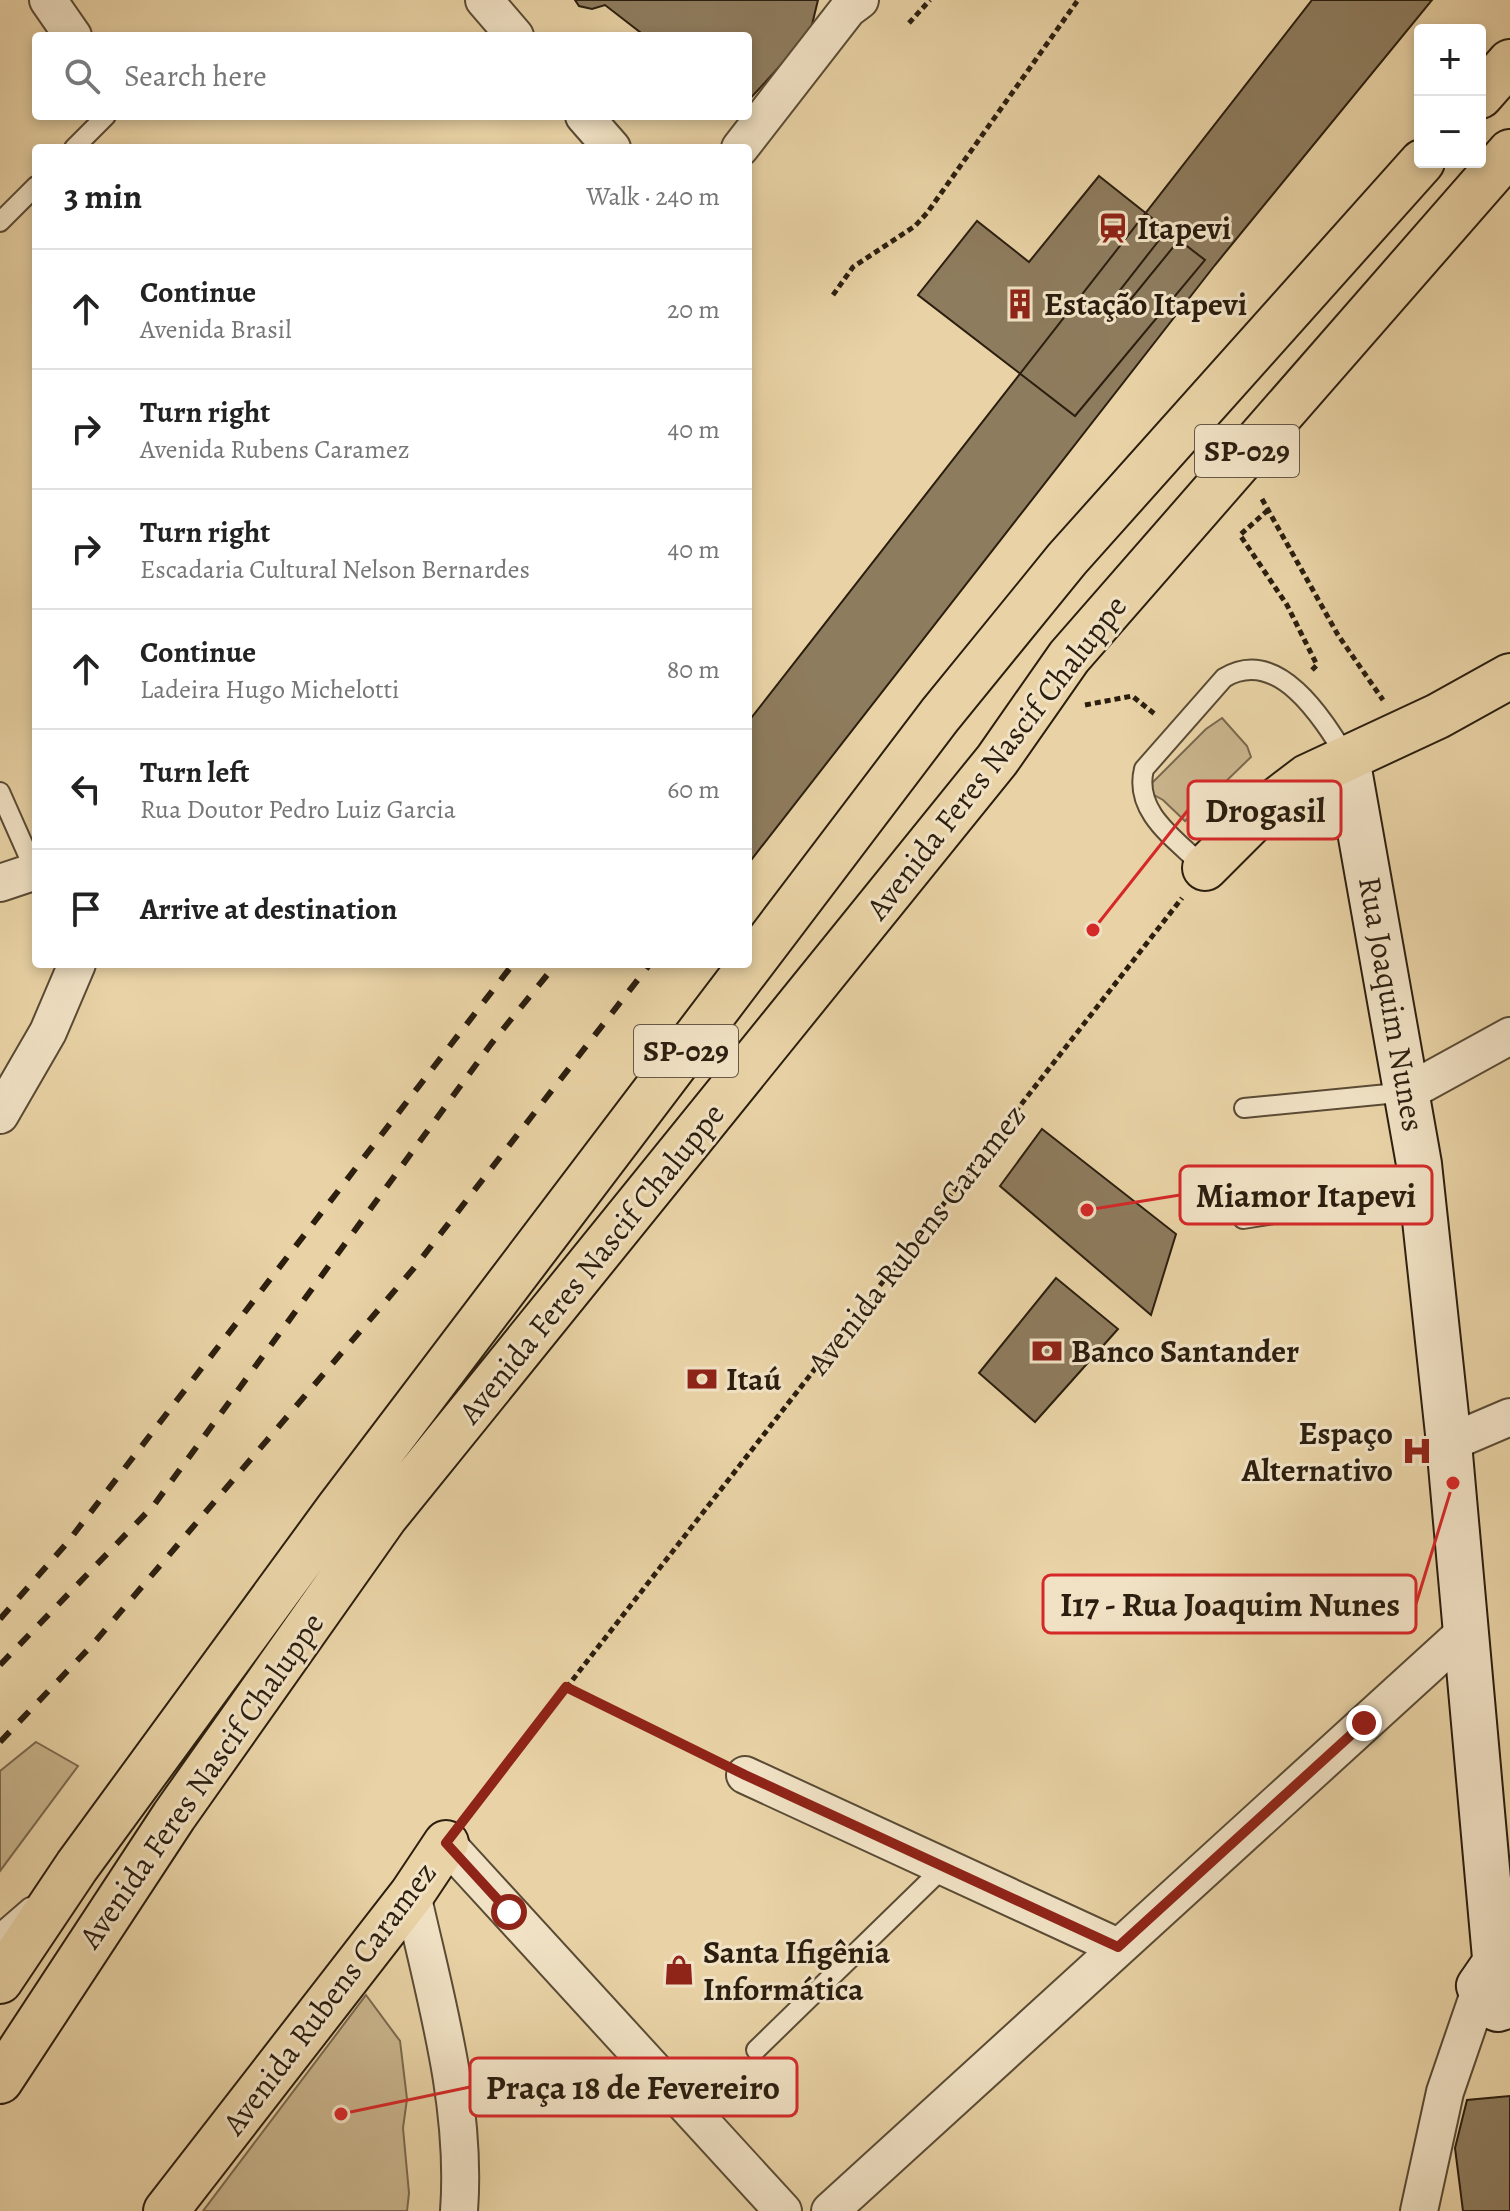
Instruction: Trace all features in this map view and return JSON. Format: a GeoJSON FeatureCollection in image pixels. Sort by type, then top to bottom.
{"type":"FeatureCollection","features":[{"type":"Feature","properties":{"kind":"main road"},"geometry":{"type":"LineString","coordinates":[[1486,89],[1510,62]]}},
{"type":"Feature","properties":{"kind":"main road","name":"Avenida Feres Nascif Chaluppe"},"geometry":{"type":"LineString","coordinates":[[0,2081],[174,1816],[385,1517],[997,760],[1069,657],[1510,152]]}},
{"type":"Feature","properties":{"kind":"main road","name":"Avenida Feres Nascif Chaluppe"},"geometry":{"type":"LineString","coordinates":[[752,963],[940,715],[1067,559],[1417,168]]}},
{"type":"Feature","properties":{"kind":"main road"},"geometry":{"type":"LineString","coordinates":[[1205,868],[1261,812],[1307,777],[1438,716],[1510,676]]}},
{"type":"Feature","properties":{"kind":"main road","name":"Avenida Feres Nascif Chaluppe"},"geometry":{"type":"LineString","coordinates":[[0,1981],[77,1866],[338,1509],[748,968]]}},
{"type":"Feature","properties":{"kind":"main road","name":"Avenida Rubens Caramez"},"geometry":{"type":"LineString","coordinates":[[166,2211],[412,1894],[446,1843]]}},
{"type":"Feature","properties":{"kind":"street"},"geometry":{"type":"LineString","coordinates":[[48,0],[70,32]]}},
{"type":"Feature","properties":{"kind":"street"},"geometry":{"type":"LineString","coordinates":[[484,0],[512,32]]}},
{"type":"Feature","properties":{"kind":"street"},"geometry":{"type":"LineString","coordinates":[[743,144],[850,3]]}},
{"type":"Feature","properties":{"kind":"street"},"geometry":{"type":"LineString","coordinates":[[588,120],[608,144]]}},
{"type":"Feature","properties":{"kind":"street","name":"Rua Joaquim Nunes"},"geometry":{"type":"LineString","coordinates":[[1347,758],[1408,1092],[1422,1190],[1449,1443],[1499,1985]]}},
{"type":"Feature","properties":{"kind":"street"},"geometry":{"type":"LineString","coordinates":[[0,883],[32,872]]}},
{"type":"Feature","properties":{"kind":"street"},"geometry":{"type":"LineString","coordinates":[[0,1115],[48,1032],[75,968]]}},
{"type":"Feature","properties":{"kind":"street"},"geometry":{"type":"LineString","coordinates":[[1408,1092],[1510,1036]]}},
{"type":"Feature","properties":{"kind":"street"},"geometry":{"type":"LineString","coordinates":[[1449,1443],[1510,1417]]}},
{"type":"Feature","properties":{"kind":"street"},"geometry":{"type":"LineString","coordinates":[[830,2211],[1465,1632]]}},
{"type":"Feature","properties":{"kind":"street"},"geometry":{"type":"LineString","coordinates":[[745,1775],[1118,1947]]}},
{"type":"Feature","properties":{"kind":"street"},"geometry":{"type":"LineString","coordinates":[[446,1843],[783,2211]]}},
{"type":"Feature","properties":{"kind":"street"},"geometry":{"type":"LineString","coordinates":[[412,1894],[446,2051],[462,2174],[459,2211]]}},
{"type":"Feature","properties":{"kind":"street"},"geometry":{"type":"LineString","coordinates":[[1419,2211],[1445,2092],[1499,1985]]}},
{"type":"Feature","properties":{"kind":"lane"},"geometry":{"type":"LineString","coordinates":[[78,144],[102,120]]}},
{"type":"Feature","properties":{"kind":"lane"},"geometry":{"type":"LineString","coordinates":[[0,222],[32,190]]}},
{"type":"Feature","properties":{"kind":"lane"},"geometry":{"type":"LineString","coordinates":[[1205,868],[1146,807],[1141,782],[1144,769],[1224,678],[1253,668],[1294,688],[1319,714],[1347,758]]}},
{"type":"Feature","properties":{"kind":"lane"},"geometry":{"type":"LineString","coordinates":[[0,792],[32,862]]}},
{"type":"Feature","properties":{"kind":"lane"},"geometry":{"type":"LineString","coordinates":[[1244,1108],[1408,1092]]}},
{"type":"Feature","properties":{"kind":"lane"},"geometry":{"type":"LineString","coordinates":[[1243,1219],[1422,1190]]}},
{"type":"Feature","properties":{"kind":"lane"},"geometry":{"type":"LineString","coordinates":[[0,1933],[77,1866]]}},
{"type":"Feature","properties":{"kind":"lane"},"geometry":{"type":"LineString","coordinates":[[756,2050],[945,1866]]}},
{"type":"Feature","properties":{"kind":"path"},"geometry":{"type":"LineString","coordinates":[[909,23],[930,0]]}},
{"type":"Feature","properties":{"kind":"path"},"geometry":{"type":"LineString","coordinates":[[833,295],[853,267],[915,226],[927,213],[1078,0]]}},
{"type":"Feature","properties":{"kind":"path"},"geometry":{"type":"LineString","coordinates":[[1262,499],[1338,635],[1388,707]]}},
{"type":"Feature","properties":{"kind":"path"},"geometry":{"type":"LineString","coordinates":[[1268,510],[1240,535],[1287,605],[1317,665],[1294,688]]}},
{"type":"Feature","properties":{"kind":"path","name":"Avenida Rubens Caramez"},"geometry":{"type":"LineString","coordinates":[[446,1843],[1205,868]]}},
{"type":"Feature","properties":{"kind":"path"},"geometry":{"type":"LineString","coordinates":[[566,1687],[745,1775]]}},
{"type":"Feature","properties":{"kind":"shaded area"},"geometry":{"type":"Polygon","coordinates":[[[1222,718],[1247,746],[1251,757],[1185,821],[1163,800],[1145,790],[1206,729],[1222,718]]]}},
{"type":"Feature","properties":{"kind":"shaded area"},"geometry":{"type":"Polygon","coordinates":[[[36,1742],[78,1766],[0,1871],[0,1771],[36,1742]]]}},
{"type":"Feature","properties":{"kind":"shaded area"},"geometry":{"type":"Polygon","coordinates":[[[366,1995],[400,2041],[407,2099],[403,2128],[409,2193],[407,2211],[203,2211],[366,1995]]]}},
{"type":"Feature","properties":{"kind":"building"},"geometry":{"type":"Polygon","coordinates":[[[575,0],[818,0],[810,33],[752,97],[752,32],[640,32],[605,5],[592,9],[579,6],[575,0]]]}},
{"type":"Feature","properties":{"kind":"building"},"geometry":{"type":"Polygon","coordinates":[[[1312,0],[1432,0],[1215,265],[752,859],[752,717],[1312,0]]]}},
{"type":"Feature","properties":{"kind":"building","name":"Estação Itapevi"},"geometry":{"type":"Polygon","coordinates":[[[1099,176],[1167,230],[1103,312],[1113,321],[1179,240],[1205,260],[1075,416],[918,295],[977,221],[1029,262],[1099,176]]]}},
{"type":"Feature","properties":{"kind":"building"},"geometry":{"type":"Polygon","coordinates":[[[1042,1129],[1176,1234],[1151,1315],[1000,1186],[1042,1129]]]}},
{"type":"Feature","properties":{"kind":"building","name":"Banco Santander"},"geometry":{"type":"Polygon","coordinates":[[[1056,1278],[1118,1329],[1035,1422],[979,1373],[1056,1278]]]}},
{"type":"Feature","properties":{"kind":"building"},"geometry":{"type":"Polygon","coordinates":[[[1510,2096],[1510,2211],[1463,2211],[1455,2148],[1467,2100],[1510,2096]]]}},
{"type":"Feature","properties":{"kind":"railway"},"geometry":{"type":"LineString","coordinates":[[0,1619],[67,1543],[510,968]]}},
{"type":"Feature","properties":{"kind":"railway"},"geometry":{"type":"LineString","coordinates":[[0,1665],[154,1505],[491,1044],[553,968]]}},
{"type":"Feature","properties":{"kind":"railway"},"geometry":{"type":"LineString","coordinates":[[0,1742],[93,1644],[414,1268],[647,968]]}},
{"type":"Feature","properties":{"kind":"place","name":"Itapevi"},"geometry":{"type":"Point","coordinates":[1113,228]}},
{"type":"Feature","properties":{"kind":"place","name":"Estação Itapevi"},"geometry":{"type":"Point","coordinates":[1020,304]}},
{"type":"Feature","properties":{"kind":"place","name":"Drogasil"},"geometry":{"type":"Point","coordinates":[1093,930]}},
{"type":"Feature","properties":{"kind":"place","name":"Miamor Itapevi"},"geometry":{"type":"Point","coordinates":[1087,1210]}},
{"type":"Feature","properties":{"kind":"place","name":"Banco Santander"},"geometry":{"type":"Point","coordinates":[1047,1351]}},
{"type":"Feature","properties":{"kind":"place","name":"Itaú"},"geometry":{"type":"Point","coordinates":[702,1379]}},
{"type":"Feature","properties":{"kind":"place","name":"Espaço Alternativo"},"geometry":{"type":"Point","coordinates":[1417,1451]}},
{"type":"Feature","properties":{"kind":"place","name":"I17 - Rua Joaquim Nunes"},"geometry":{"type":"Point","coordinates":[1453,1483]}},
{"type":"Feature","properties":{"kind":"place","name":"Santa Ifigênia Informática"},"geometry":{"type":"Point","coordinates":[679,1970]}},
{"type":"Feature","properties":{"kind":"place","name":"Praça 18 de Fevereiro"},"geometry":{"type":"Point","coordinates":[341,2114]}},
{"type":"Feature","properties":{"kind":"route"},"geometry":{"type":"LineString","coordinates":[[509,1912],[446,1843],[566,1687],[745,1775],[1118,1947],[1364,1723]]}}]}
